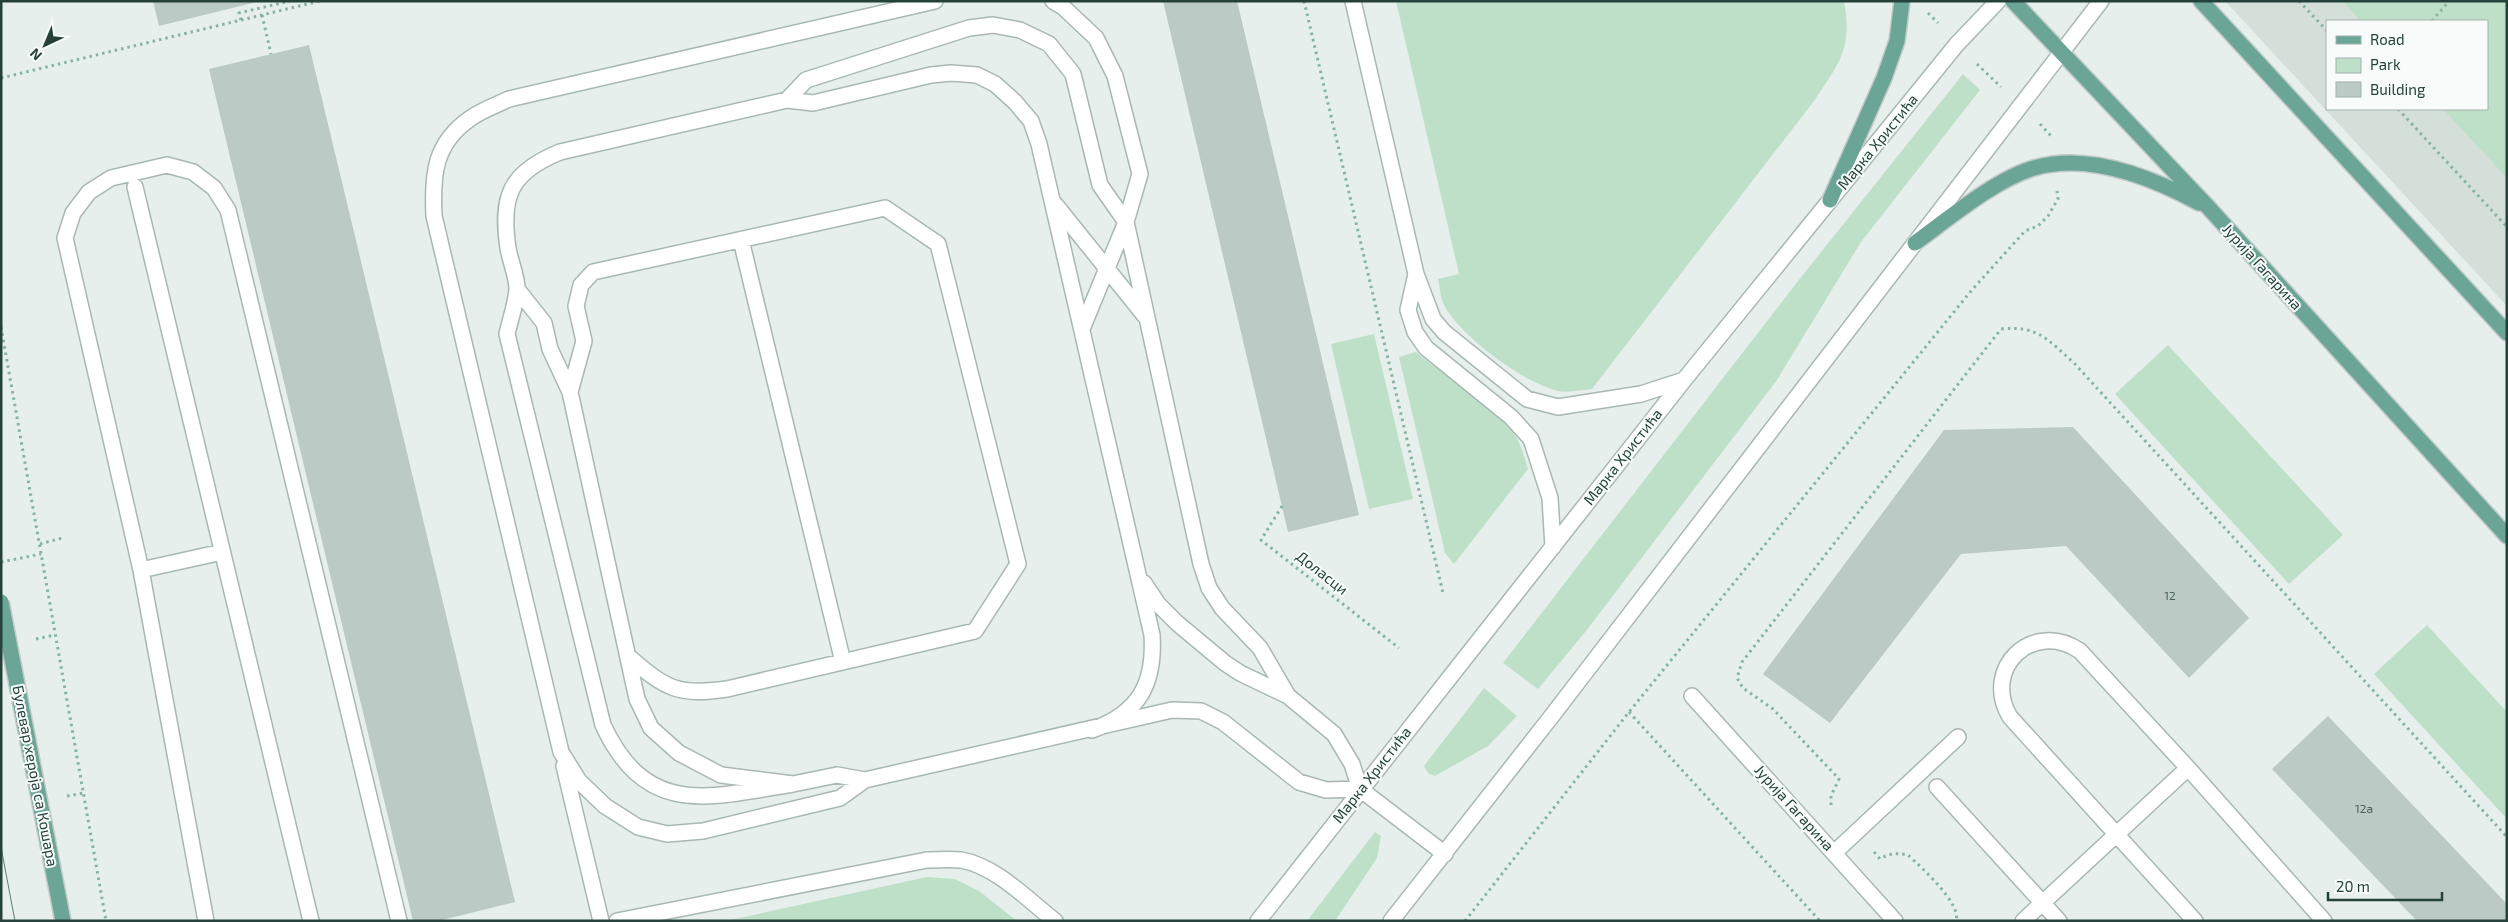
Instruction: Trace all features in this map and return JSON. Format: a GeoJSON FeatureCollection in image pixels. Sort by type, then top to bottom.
{"type":"FeatureCollection","features":[{"type":"Feature","properties":{"kind":"main road"},"geometry":{"type":"LineString","coordinates":[[1830,200],[1897,41],[1902,1]]}},
{"type":"Feature","properties":{"kind":"main road","name":"Јурија Гагарина"},"geometry":{"type":"LineString","coordinates":[[2013,1],[2208,208],[2507,536]]}},
{"type":"Feature","properties":{"kind":"main road"},"geometry":{"type":"LineString","coordinates":[[2201,1],[2507,333]]}},
{"type":"Feature","properties":{"kind":"main road"},"geometry":{"type":"LineString","coordinates":[[1914,243],[2011,178],[2033,168],[2055,164],[2098,166],[2131,173],[2208,208]]}},
{"type":"Feature","properties":{"kind":"main road","name":"Булевар хероја са Кошара"},"geometry":{"type":"LineString","coordinates":[[1,602],[63,921]]}},
{"type":"Feature","properties":{"kind":"street"},"geometry":{"type":"LineString","coordinates":[[601,921],[434,216],[432,182],[442,146],[471,118],[509,99],[935,1]]}},
{"type":"Feature","properties":{"kind":"street"},"geometry":{"type":"LineString","coordinates":[[1053,1],[1063,7],[1096,38],[1115,76],[1140,174],[1126,222],[1082,329]]}},
{"type":"Feature","properties":{"kind":"street"},"geometry":{"type":"LineString","coordinates":[[1353,1],[1416,274],[1433,319],[1444,332],[1527,399],[1558,407],[1641,394],[1684,380]]}},
{"type":"Feature","properties":{"kind":"street","name":"Марка Христића"},"geometry":{"type":"LineString","coordinates":[[1258,921],[1360,789],[1684,380],[1957,44],[1998,1]]}},
{"type":"Feature","properties":{"kind":"street"},"geometry":{"type":"LineString","coordinates":[[1391,921],[2062,53],[2100,1]]}},
{"type":"Feature","properties":{"kind":"street"},"geometry":{"type":"LineString","coordinates":[[787,100],[806,80],[970,28],[993,25],[1020,30],[1048,44],[1073,74],[1100,185],[1126,222],[1201,564],[1210,588],[1222,608],[1260,648],[1288,696]]}},
{"type":"Feature","properties":{"kind":"street"},"geometry":{"type":"LineString","coordinates":[[1092,730],[1112,723],[1128,711],[1142,695],[1150,676],[1154,656],[1152,635],[1039,144],[1031,121],[995,84],[977,75],[951,72],[931,75],[813,104],[787,100],[560,152],[538,162],[520,175],[511,191],[505,210],[508,247],[517,288],[507,334],[603,725],[612,746],[628,766],[646,781],[671,793],[693,798],[711,797],[793,784],[837,775],[865,780],[1092,730],[1172,710],[1200,712],[1223,722],[1299,782],[1326,790],[1360,789]]}},
{"type":"Feature","properties":{"kind":"street"},"geometry":{"type":"LineString","coordinates":[[206,921],[141,570],[65,238],[73,213],[89,192],[111,178],[167,165],[193,172],[214,188],[228,210],[399,921]]}},
{"type":"Feature","properties":{"kind":"street"},"geometry":{"type":"LineString","coordinates":[[135,187],[311,921]]}},
{"type":"Feature","properties":{"kind":"street"},"geometry":{"type":"LineString","coordinates":[[1052,200],[1147,319]]}},
{"type":"Feature","properties":{"kind":"street"},"geometry":{"type":"LineString","coordinates":[[570,392],[584,341],[576,306],[581,285],[593,272],[885,208],[938,244],[1018,564],[975,632],[727,689],[698,693],[674,689],[655,680],[629,657]]}},
{"type":"Feature","properties":{"kind":"street"},"geometry":{"type":"LineString","coordinates":[[741,240],[843,662]]}},
{"type":"Feature","properties":{"kind":"street"},"geometry":{"type":"LineString","coordinates":[[1416,274],[1408,310],[1416,332],[1426,348],[1510,417],[1531,439],[1550,498],[1553,547]]}},
{"type":"Feature","properties":{"kind":"street"},"geometry":{"type":"LineString","coordinates":[[517,288],[544,323],[550,349],[570,392],[637,699],[650,728],[679,753],[721,774],[793,784]]}},
{"type":"Feature","properties":{"kind":"street"},"geometry":{"type":"LineString","coordinates":[[141,570],[222,552]]}},
{"type":"Feature","properties":{"kind":"street"},"geometry":{"type":"LineString","coordinates":[[1135,559],[1145,586],[1158,604],[1177,623],[1240,673],[1288,696],[1334,734],[1352,764],[1360,789],[1444,854]]}},
{"type":"Feature","properties":{"kind":"street"},"geometry":{"type":"LineString","coordinates":[[2195,921],[2010,717],[2004,707],[2002,696],[2004,673],[2016,653],[2036,642],[2060,641],[2080,651],[2188,768],[2324,921]]}},
{"type":"Feature","properties":{"kind":"street","name":"Јурија Гагарина"},"geometry":{"type":"LineString","coordinates":[[1692,696],[1895,921]]}},
{"type":"Feature","properties":{"kind":"street"},"geometry":{"type":"LineString","coordinates":[[1834,853],[1958,737]]}},
{"type":"Feature","properties":{"kind":"street"},"geometry":{"type":"LineString","coordinates":[[561,752],[578,781],[604,806],[638,828],[667,834],[703,831],[840,798],[865,780]]}},
{"type":"Feature","properties":{"kind":"street"},"geometry":{"type":"LineString","coordinates":[[2023,921],[2188,768]]}},
{"type":"Feature","properties":{"kind":"street"},"geometry":{"type":"LineString","coordinates":[[1937,787],[2059,921]]}},
{"type":"Feature","properties":{"kind":"street"},"geometry":{"type":"LineString","coordinates":[[617,921],[927,860],[945,859],[963,861],[981,867],[1000,878],[1054,921]]}},
{"type":"Feature","properties":{"kind":"path"},"geometry":{"type":"LineString","coordinates":[[241,20],[239,13],[290,1]]}},
{"type":"Feature","properties":{"kind":"path"},"geometry":{"type":"LineString","coordinates":[[1,78],[320,1]]}},
{"type":"Feature","properties":{"kind":"path"},"geometry":{"type":"LineString","coordinates":[[1304,1],[1443,593]]}},
{"type":"Feature","properties":{"kind":"path"},"geometry":{"type":"LineString","coordinates":[[2299,1],[2326,30]]}},
{"type":"Feature","properties":{"kind":"path"},"geometry":{"type":"LineString","coordinates":[[2433,20],[2449,1]]}},
{"type":"Feature","properties":{"kind":"path"},"geometry":{"type":"LineString","coordinates":[[262,15],[271,54]]}},
{"type":"Feature","properties":{"kind":"path"},"geometry":{"type":"LineString","coordinates":[[2399,110],[2507,227]]}},
{"type":"Feature","properties":{"kind":"path"},"geometry":{"type":"LineString","coordinates":[[1465,921],[1629,712],[1971,291],[2025,231],[2038,226],[2048,216],[2058,200]]}},
{"type":"Feature","properties":{"kind":"path"},"geometry":{"type":"LineString","coordinates":[[1,327],[106,921]]}},
{"type":"Feature","properties":{"kind":"path"},"geometry":{"type":"LineString","coordinates":[[1956,921],[1958,916],[1953,903],[1908,855],[1898,853],[1880,859],[1830,804],[1839,779],[1773,709],[1743,688],[1737,678],[1742,662],[2001,329],[2020,327],[2036,332],[2074,363],[2507,837]]}},
{"type":"Feature","properties":{"kind":"path","name":"Доласци"},"geometry":{"type":"LineString","coordinates":[[1282,506],[1261,540],[1399,648]]}},
{"type":"Feature","properties":{"kind":"path"},"geometry":{"type":"LineString","coordinates":[[40,544],[62,538]]}},
{"type":"Feature","properties":{"kind":"path"},"geometry":{"type":"LineString","coordinates":[[1,562],[41,554]]}},
{"type":"Feature","properties":{"kind":"path"},"geometry":{"type":"LineString","coordinates":[[1629,712],[1820,921]]}},
{"type":"Feature","properties":{"kind":"shaded area"},"geometry":{"type":"Polygon","coordinates":[[[2225,1],[2507,1],[2507,306],[2225,1]]]}},
{"type":"Feature","properties":{"kind":"green space"},"geometry":{"type":"Polygon","coordinates":[[[1396,1],[1844,1],[1847,32],[1842,55],[1814,101],[1592,389],[1562,392],[1544,387],[1528,379],[1494,357],[1464,330],[1444,305],[1438,279],[1459,274],[1396,1]]]}},
{"type":"Feature","properties":{"kind":"green space"},"geometry":{"type":"Polygon","coordinates":[[[2343,1],[2507,1],[2507,178],[2444,110],[2488,110],[2488,20],[2359,20],[2343,1]]]}},
{"type":"Feature","properties":{"kind":"green space"},"geometry":{"type":"Polygon","coordinates":[[[1963,74],[1980,90],[1861,242],[1777,380],[1586,631],[1538,689],[1503,663],[1798,281],[1963,74]]]}},
{"type":"Feature","properties":{"kind":"green space"},"geometry":{"type":"Polygon","coordinates":[[[1374,334],[1413,499],[1369,509],[1331,344],[1374,334]]]}},
{"type":"Feature","properties":{"kind":"green space"},"geometry":{"type":"Polygon","coordinates":[[[2168,345],[2343,535],[2289,584],[2115,394],[2168,345]]]}},
{"type":"Feature","properties":{"kind":"green space"},"geometry":{"type":"Polygon","coordinates":[[[1416,352],[1504,419],[1517,439],[1528,469],[1454,564],[1445,553],[1399,357],[1416,352]]]}},
{"type":"Feature","properties":{"kind":"green space"},"geometry":{"type":"Polygon","coordinates":[[[2427,625],[2507,712],[2507,819],[2374,674],[2427,625]]]}},
{"type":"Feature","properties":{"kind":"green space"},"geometry":{"type":"Polygon","coordinates":[[[1484,688],[1517,716],[1488,746],[1435,776],[1428,773],[1424,766],[1484,688]]]}},
{"type":"Feature","properties":{"kind":"green space"},"geometry":{"type":"Polygon","coordinates":[[[1375,832],[1381,836],[1377,858],[1335,921],[1307,921],[1375,832]]]}},
{"type":"Feature","properties":{"kind":"green space"},"geometry":{"type":"Polygon","coordinates":[[[927,877],[955,879],[979,891],[1017,921],[726,921],[927,877]]]}},
{"type":"Feature","properties":{"kind":"building"},"geometry":{"type":"Polygon","coordinates":[[[153,1],[257,1],[257,2],[159,26],[153,1]]]}},
{"type":"Feature","properties":{"kind":"building"},"geometry":{"type":"Polygon","coordinates":[[[1163,1],[1237,1],[1359,515],[1288,532],[1163,1]]]}},
{"type":"Feature","properties":{"kind":"building"},"geometry":{"type":"Polygon","coordinates":[[[309,45],[515,902],[438,921],[413,921],[209,69],[309,45]]]}},
{"type":"Feature","properties":{"kind":"building"},"geometry":{"type":"Polygon","coordinates":[[[2073,427],[2249,618],[2189,678],[2066,546],[1961,554],[1830,723],[1763,674],[1944,430],[2073,427]]]}},
{"type":"Feature","properties":{"kind":"building"},"geometry":{"type":"Polygon","coordinates":[[[2328,716],[2507,904],[2507,921],[2417,921],[2272,769],[2328,716]]]}},
{"type":"Feature","properties":{"kind":"tram line"},"geometry":{"type":"LineString","coordinates":[[1,847],[15,921]]}}]}
